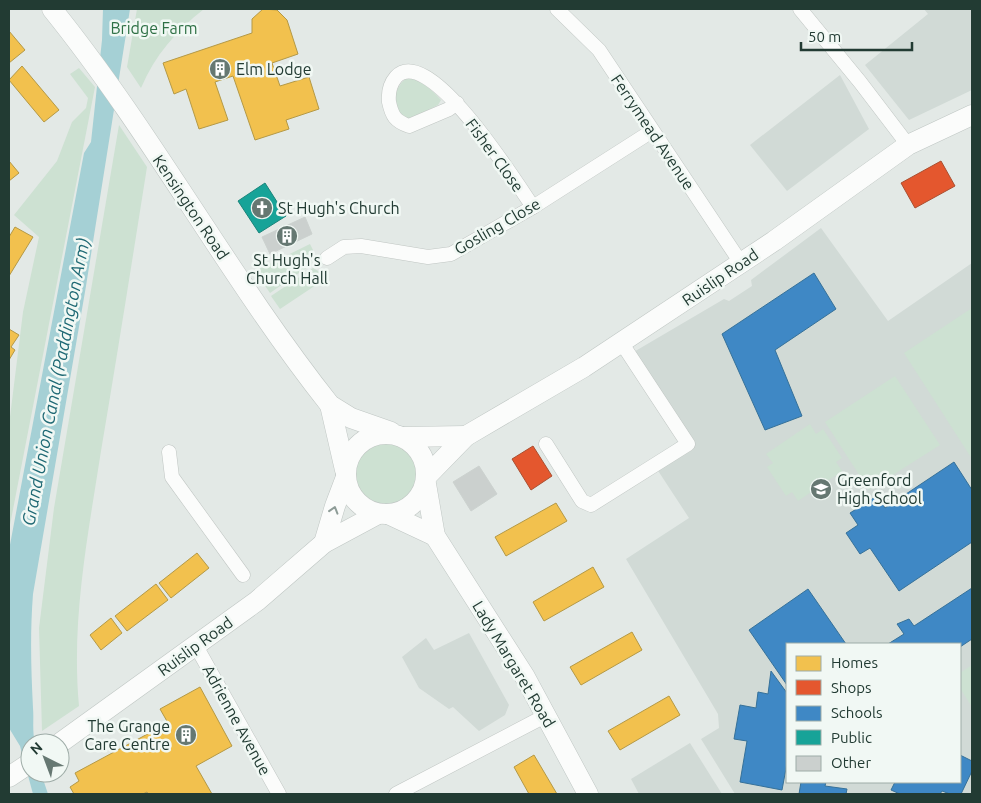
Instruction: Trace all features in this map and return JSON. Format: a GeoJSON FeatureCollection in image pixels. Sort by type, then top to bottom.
{"type":"FeatureCollection","features":[{"type":"Feature","properties":{"kind":"main road","name":"Kensington Road"},"geometry":{"type":"LineString","coordinates":[[52,9],[82,46],[229,264],[330,406],[346,474]]}},
{"type":"Feature","properties":{"kind":"main road","name":"Ruislip Road"},"geometry":{"type":"LineString","coordinates":[[426,479],[466,436],[568,377],[741,263],[908,145],[972,115]]}},
{"type":"Feature","properties":{"kind":"main road","name":"Kensington Road"},"geometry":{"type":"LineString","coordinates":[[330,406],[351,418],[397,434]]}},
{"type":"Feature","properties":{"kind":"main road","name":"Ruislip Road"},"geometry":{"type":"LineString","coordinates":[[397,434],[466,436]]}},
{"type":"Feature","properties":{"kind":"main road"},"geometry":{"type":"LineString","coordinates":[[324,543],[334,506],[353,451],[361,442],[374,435],[397,434],[420,451],[426,479],[421,495],[413,504],[401,511],[383,514]]}},
{"type":"Feature","properties":{"kind":"main road"},"geometry":{"type":"LineString","coordinates":[[346,474],[354,498],[363,507],[435,536]]}},
{"type":"Feature","properties":{"kind":"main road","name":"Lady Margaret Road"},"geometry":{"type":"LineString","coordinates":[[426,479],[435,536],[547,715],[588,794]]}},
{"type":"Feature","properties":{"kind":"main road","name":"Ruislip Road"},"geometry":{"type":"LineString","coordinates":[[70,737],[257,601],[324,543],[383,514]]}},
{"type":"Feature","properties":{"kind":"main road"},"geometry":{"type":"LineString","coordinates":[[9,777],[20,770]]}},
{"type":"Feature","properties":{"kind":"street","name":"Ferrymead Avenue"},"geometry":{"type":"LineString","coordinates":[[557,9],[598,50],[741,263]]}},
{"type":"Feature","properties":{"kind":"street"},"geometry":{"type":"LineString","coordinates":[[800,9],[860,82],[908,145]]}},
{"type":"Feature","properties":{"kind":"street","name":"Fisher Close"},"geometry":{"type":"LineString","coordinates":[[457,103],[449,109],[409,126],[398,122],[392,114],[389,98],[390,84],[399,74],[411,72],[426,76],[441,87],[457,103],[533,207]]}},
{"type":"Feature","properties":{"kind":"street","name":"Gosling Close"},"geometry":{"type":"LineString","coordinates":[[327,258],[344,248],[361,246],[428,257],[451,254],[533,207],[652,131]]}},
{"type":"Feature","properties":{"kind":"street"},"geometry":{"type":"LineString","coordinates":[[546,444],[582,501],[591,506],[688,444],[621,342]]}},
{"type":"Feature","properties":{"kind":"street"},"geometry":{"type":"LineString","coordinates":[[169,452],[172,477],[243,575]]}},
{"type":"Feature","properties":{"kind":"street","name":"Adrienne Avenue"},"geometry":{"type":"LineString","coordinates":[[196,646],[279,794]]}},
{"type":"Feature","properties":{"kind":"street"},"geometry":{"type":"LineString","coordinates":[[396,794],[547,715]]}},
{"type":"Feature","properties":{"kind":"shaded area"},"geometry":{"type":"Polygon","coordinates":[[[924,9],[972,9],[972,90],[909,120],[865,65],[928,14],[924,9]]]}},
{"type":"Feature","properties":{"kind":"shaded area"},"geometry":{"type":"Polygon","coordinates":[[[840,75],[869,129],[787,191],[750,145],[840,75]]]}},
{"type":"Feature","properties":{"kind":"shaded area","name":"Greenford High School"},"geometry":{"type":"Polygon","coordinates":[[[821,228],[888,321],[972,263],[972,794],[735,794],[701,739],[719,728],[718,714],[626,559],[689,518],[651,460],[687,435],[632,353],[724,299],[729,301],[752,286],[751,280],[821,228]]]}},
{"type":"Feature","properties":{"kind":"shaded area"},"geometry":{"type":"Polygon","coordinates":[[[469,633],[509,705],[505,715],[479,731],[453,707],[449,709],[419,688],[402,657],[426,638],[434,650],[469,633]]]}},
{"type":"Feature","properties":{"kind":"shaded area"},"geometry":{"type":"Polygon","coordinates":[[[690,743],[722,794],[639,794],[631,779],[690,743]]]}},
{"type":"Feature","properties":{"kind":"green space","name":"Bridge Farm"},"geometry":{"type":"Polygon","coordinates":[[[137,9],[204,9],[167,44],[141,88],[127,67],[137,9]]]}},
{"type":"Feature","properties":{"kind":"green space"},"geometry":{"type":"Polygon","coordinates":[[[79,68],[95,87],[9,530],[9,425],[23,312],[39,237],[14,215],[57,161],[72,122],[86,108],[88,98],[70,74],[79,68]]]}},
{"type":"Feature","properties":{"kind":"green space"},"geometry":{"type":"Polygon","coordinates":[[[407,78],[426,86],[441,100],[438,105],[408,120],[398,111],[395,100],[398,88],[407,78]]]}},
{"type":"Feature","properties":{"kind":"green space"},"geometry":{"type":"Polygon","coordinates":[[[119,125],[147,167],[82,578],[77,642],[79,706],[42,731],[39,628],[54,508],[119,125]]]}},
{"type":"Feature","properties":{"kind":"green space"},"geometry":{"type":"Polygon","coordinates":[[[310,244],[313,250],[312,264],[270,293],[255,271],[310,244]]]}},
{"type":"Feature","properties":{"kind":"green space"},"geometry":{"type":"Polygon","coordinates":[[[313,268],[328,277],[280,309],[271,296],[313,268]]]}},
{"type":"Feature","properties":{"kind":"green space"},"geometry":{"type":"Polygon","coordinates":[[[972,308],[972,459],[904,353],[972,308]]]}},
{"type":"Feature","properties":{"kind":"green space"},"geometry":{"type":"Polygon","coordinates":[[[895,376],[940,445],[869,490],[825,422],[895,376]]]}},
{"type":"Feature","properties":{"kind":"green space"},"geometry":{"type":"Polygon","coordinates":[[[810,424],[816,434],[823,429],[842,458],[836,462],[842,471],[798,501],[792,492],[786,496],[767,467],[773,463],[766,454],[810,424]]]}},
{"type":"Feature","properties":{"kind":"green space"},"geometry":{"type":"Polygon","coordinates":[[[387,438],[400,441],[410,448],[417,458],[420,471],[417,484],[410,494],[400,501],[387,504],[374,501],[364,494],[357,484],[354,471],[357,458],[364,448],[374,441],[387,438]]]}},
{"type":"Feature","properties":{"kind":"green space"},"geometry":{"type":"Polygon","coordinates":[[[972,665],[972,707],[961,690],[961,672],[972,665]]]}},
{"type":"Feature","properties":{"kind":"water","name":"Grand Union Canal (Paddington Arm)"},"geometry":{"type":"Polygon","coordinates":[[[103,9],[130,9],[86,286],[33,594],[31,651],[33,733],[20,733],[20,746],[9,728],[9,550],[84,153],[91,142],[102,40],[103,9]]]}},
{"type":"Feature","properties":{"kind":"water"},"geometry":{"type":"Polygon","coordinates":[[[30,783],[44,783],[48,794],[33,794],[30,783]]]}},
{"type":"Feature","properties":{"kind":"building: Homes","name":"Elm Lodge"},"geometry":{"type":"Polygon","coordinates":[[[263,9],[277,10],[287,20],[298,54],[272,63],[280,86],[309,77],[319,109],[286,120],[289,129],[255,140],[233,76],[215,82],[228,120],[199,129],[186,89],[174,94],[163,63],[252,33],[252,19],[263,9]]]}},
{"type":"Feature","properties":{"kind":"building: Homes"},"geometry":{"type":"Polygon","coordinates":[[[9,31],[25,50],[9,63],[9,31]]]}},
{"type":"Feature","properties":{"kind":"building: Homes"},"geometry":{"type":"Polygon","coordinates":[[[22,66],[59,110],[44,122],[9,80],[22,66]]]}},
{"type":"Feature","properties":{"kind":"building: Homes"},"geometry":{"type":"Polygon","coordinates":[[[9,161],[19,173],[9,181],[9,161]]]}},
{"type":"Feature","properties":{"kind":"building: Homes"},"geometry":{"type":"Polygon","coordinates":[[[15,227],[33,237],[9,276],[9,237],[15,227]]]}},
{"type":"Feature","properties":{"kind":"building: Homes"},"geometry":{"type":"Polygon","coordinates":[[[9,329],[19,335],[11,347],[15,350],[9,360],[9,329]]]}},
{"type":"Feature","properties":{"kind":"building: Homes"},"geometry":{"type":"Polygon","coordinates":[[[556,503],[567,521],[506,556],[495,537],[556,503]]]}},
{"type":"Feature","properties":{"kind":"building: Homes"},"geometry":{"type":"Polygon","coordinates":[[[197,553],[209,568],[171,598],[159,583],[197,553]]]}},
{"type":"Feature","properties":{"kind":"building: Homes"},"geometry":{"type":"Polygon","coordinates":[[[593,567],[604,587],[544,621],[533,602],[593,567]]]}},
{"type":"Feature","properties":{"kind":"building: Homes"},"geometry":{"type":"Polygon","coordinates":[[[156,584],[168,600],[127,631],[115,616],[156,584]]]}},
{"type":"Feature","properties":{"kind":"building: Homes"},"geometry":{"type":"Polygon","coordinates":[[[111,618],[122,633],[101,650],[90,635],[111,618]]]}},
{"type":"Feature","properties":{"kind":"building: Homes"},"geometry":{"type":"Polygon","coordinates":[[[632,632],[642,650],[581,685],[570,667],[632,632]]]}},
{"type":"Feature","properties":{"kind":"building: Homes","name":"The Grange Care Centre"},"geometry":{"type":"Polygon","coordinates":[[[200,687],[232,746],[196,766],[212,794],[148,794],[147,792],[143,794],[74,794],[70,787],[79,781],[75,773],[168,723],[160,709],[200,687]]]}},
{"type":"Feature","properties":{"kind":"building: Homes"},"geometry":{"type":"Polygon","coordinates":[[[669,696],[680,715],[620,750],[608,731],[669,696]]]}},
{"type":"Feature","properties":{"kind":"building: Homes"},"geometry":{"type":"Polygon","coordinates":[[[534,755],[557,794],[529,794],[514,767],[534,755]]]}},
{"type":"Feature","properties":{"kind":"building: Shops"},"geometry":{"type":"Polygon","coordinates":[[[941,161],[955,186],[915,208],[901,183],[941,161]]]}},
{"type":"Feature","properties":{"kind":"building: Shops"},"geometry":{"type":"Polygon","coordinates":[[[533,446],[552,476],[531,490],[512,459],[533,446]]]}},
{"type":"Feature","properties":{"kind":"building: Schools"},"geometry":{"type":"Polygon","coordinates":[[[814,273],[836,309],[775,350],[802,416],[765,430],[722,334],[814,273]]]}},
{"type":"Feature","properties":{"kind":"building: Schools"},"geometry":{"type":"Polygon","coordinates":[[[954,462],[972,490],[972,542],[899,591],[870,548],[860,554],[846,533],[858,525],[850,513],[877,496],[885,508],[954,462]]]}},
{"type":"Feature","properties":{"kind":"building: Schools"},"geometry":{"type":"Polygon","coordinates":[[[972,588],[972,639],[961,646],[961,643],[890,643],[904,634],[897,624],[909,619],[914,626],[972,588]]]}},
{"type":"Feature","properties":{"kind":"building: Schools"},"geometry":{"type":"Polygon","coordinates":[[[808,589],[845,643],[786,643],[786,684],[749,630],[808,589]]]}},
{"type":"Feature","properties":{"kind":"building: Schools"},"geometry":{"type":"Polygon","coordinates":[[[771,671],[786,692],[786,768],[782,790],[740,782],[747,741],[734,739],[740,705],[756,708],[758,692],[768,694],[771,671]]]}},
{"type":"Feature","properties":{"kind":"building: Schools"},"geometry":{"type":"Polygon","coordinates":[[[961,756],[972,761],[972,771],[961,794],[950,794],[942,791],[940,794],[900,794],[891,790],[894,783],[961,783],[961,756]]]}},
{"type":"Feature","properties":{"kind":"building: Schools"},"geometry":{"type":"Polygon","coordinates":[[[801,783],[826,783],[825,786],[847,789],[846,794],[799,794],[801,783]]]}},
{"type":"Feature","properties":{"kind":"building: Public","name":"St Hugh's Church"},"geometry":{"type":"Polygon","coordinates":[[[265,183],[286,216],[259,233],[238,201],[265,183]]]}},
{"type":"Feature","properties":{"kind":"building: Other","name":"St Hugh's Church Hall"},"geometry":{"type":"Polygon","coordinates":[[[305,217],[312,234],[270,254],[262,237],[305,217]]]}},
{"type":"Feature","properties":{"kind":"building: Other"},"geometry":{"type":"Polygon","coordinates":[[[479,466],[497,494],[471,511],[453,482],[479,466]]]}},
{"type":"Feature","properties":{"kind":"place","name":"Elm Lodge"},"geometry":{"type":"Point","coordinates":[220,69]}},
{"type":"Feature","properties":{"kind":"place","name":"St Hugh's Church"},"geometry":{"type":"Point","coordinates":[262,208]}},
{"type":"Feature","properties":{"kind":"place","name":"St Hugh's Church Hall"},"geometry":{"type":"Point","coordinates":[287,236]}},
{"type":"Feature","properties":{"kind":"place","name":"Greenford High School"},"geometry":{"type":"Point","coordinates":[821,489]}},
{"type":"Feature","properties":{"kind":"place","name":"The Grange Care Centre"},"geometry":{"type":"Point","coordinates":[186,735]}}]}
